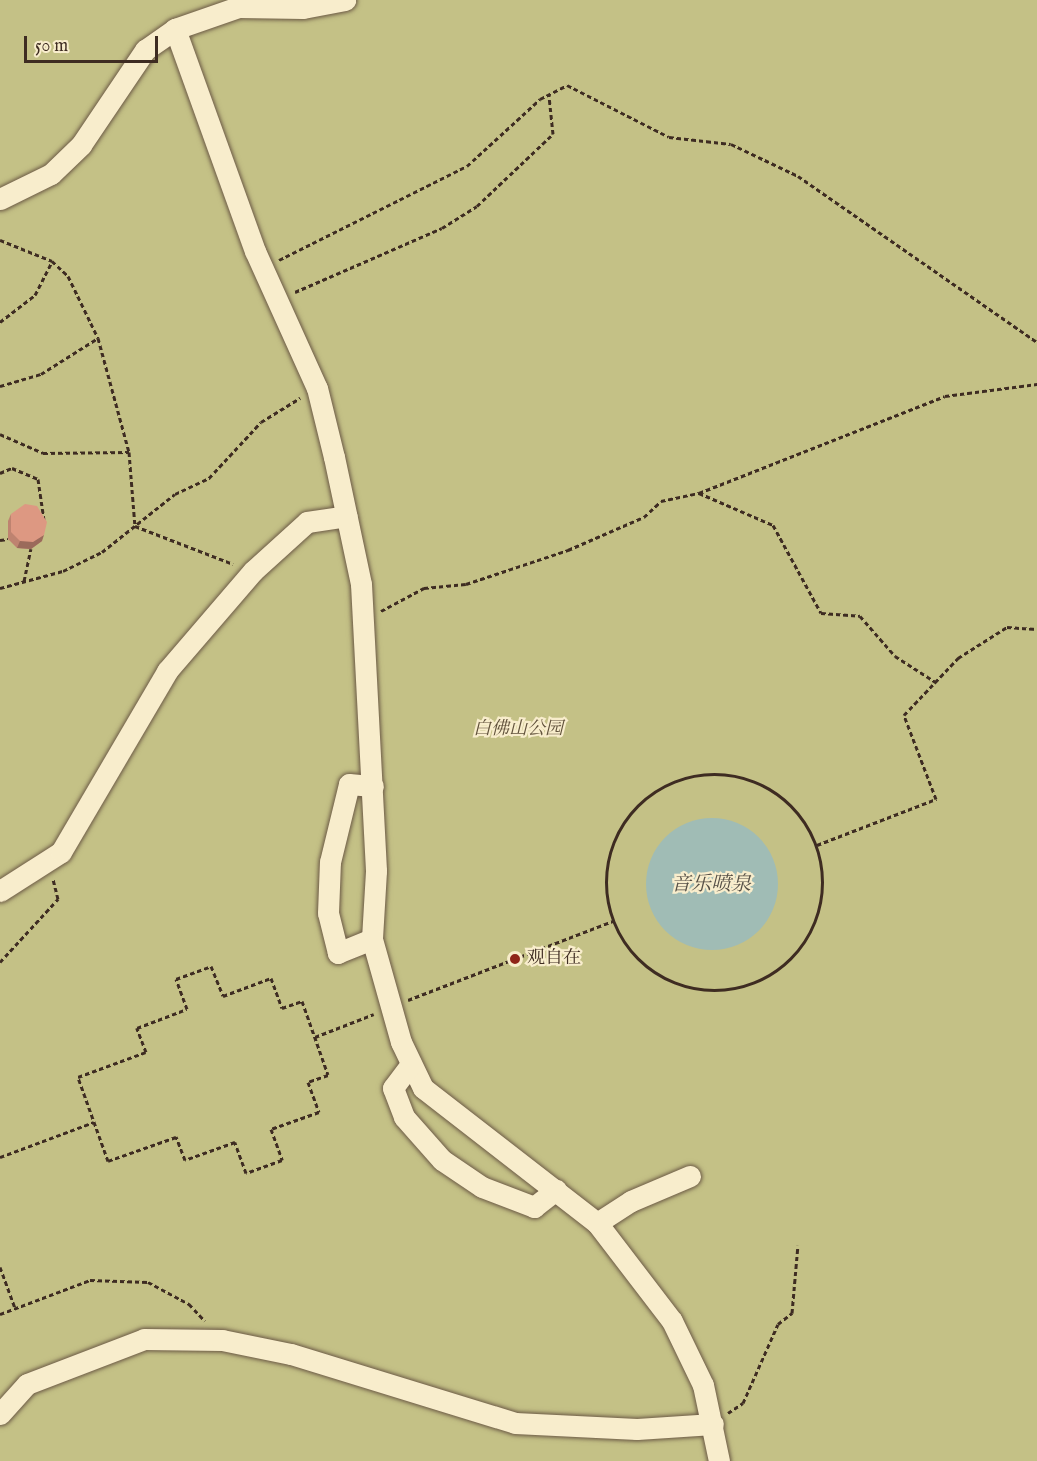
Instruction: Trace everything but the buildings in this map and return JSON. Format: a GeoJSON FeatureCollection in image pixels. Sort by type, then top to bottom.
{"type":"FeatureCollection","features":[{"type":"Feature","properties":{"kind":"lane"},"geometry":{"type":"LineString","coordinates":[[0,200],[51,174],[74,152],[145,50],[175,29],[238,7],[303,8],[345,0]]}},
{"type":"Feature","properties":{"kind":"lane"},"geometry":{"type":"LineString","coordinates":[[175,29],[263,268],[317,388],[347,516],[363,620],[373,786],[372,939],[389,1008],[423,1088],[597,1223],[672,1321],[703,1385],[719,1461]]}},
{"type":"Feature","properties":{"kind":"lane"},"geometry":{"type":"LineString","coordinates":[[0,891],[61,852],[167,671],[254,571],[307,522],[347,516]]}},
{"type":"Feature","properties":{"kind":"lane"},"geometry":{"type":"LineString","coordinates":[[372,939],[338,953],[328,913],[330,862],[349,784],[373,786]]}},
{"type":"Feature","properties":{"kind":"lane"},"geometry":{"type":"LineString","coordinates":[[411,1064],[393,1088],[404,1117],[442,1160],[482,1187],[534,1207],[556,1190]]}},
{"type":"Feature","properties":{"kind":"lane"},"geometry":{"type":"LineString","coordinates":[[597,1223],[631,1201],[690,1176]]}},
{"type":"Feature","properties":{"kind":"lane"},"geometry":{"type":"LineString","coordinates":[[0,1414],[27,1384],[144,1339],[222,1340],[291,1354],[515,1423],[637,1429],[713,1424]]}},
{"type":"Feature","properties":{"kind":"path"},"geometry":{"type":"LineString","coordinates":[[263,268],[467,166],[549,95],[567,85],[669,137],[731,144],[798,176],[1037,342]]}},
{"type":"Feature","properties":{"kind":"path"},"geometry":{"type":"LineString","coordinates":[[277,299],[442,228],[477,206],[553,134],[549,95]]}},
{"type":"Feature","properties":{"kind":"path"},"geometry":{"type":"LineString","coordinates":[[0,240],[52,261],[68,276],[98,338],[129,452],[135,526]]}},
{"type":"Feature","properties":{"kind":"path"},"geometry":{"type":"LineString","coordinates":[[0,322],[35,295],[52,261]]}},
{"type":"Feature","properties":{"kind":"path"},"geometry":{"type":"LineString","coordinates":[[0,386],[41,374],[98,338]]}},
{"type":"Feature","properties":{"kind":"path"},"geometry":{"type":"LineString","coordinates":[[363,620],[424,588],[466,584],[568,550],[644,517],[661,501],[699,493],[945,396],[1037,384]]}},
{"type":"Feature","properties":{"kind":"path"},"geometry":{"type":"LineString","coordinates":[[0,588],[102,552],[175,494],[209,478],[261,422],[317,388]]}},
{"type":"Feature","properties":{"kind":"path"},"geometry":{"type":"LineString","coordinates":[[0,434],[43,453],[129,452]]}},
{"type":"Feature","properties":{"kind":"path"},"geometry":{"type":"LineString","coordinates":[[0,473],[12,468],[38,479],[44,522]]}},
{"type":"Feature","properties":{"kind":"path"},"geometry":{"type":"LineString","coordinates":[[699,493],[773,525],[821,613],[860,616],[895,656],[938,683]]}},
{"type":"Feature","properties":{"kind":"path"},"geometry":{"type":"LineString","coordinates":[[135,526],[254,571]]}},
{"type":"Feature","properties":{"kind":"path"},"geometry":{"type":"LineString","coordinates":[[0,540],[8,539]]}},
{"type":"Feature","properties":{"kind":"path"},"geometry":{"type":"LineString","coordinates":[[24,581],[31,549]]}},
{"type":"Feature","properties":{"kind":"path"},"geometry":{"type":"LineString","coordinates":[[817,845],[936,799],[904,715],[938,683],[958,658],[1007,627],[1037,629]]}},
{"type":"Feature","properties":{"kind":"path"},"geometry":{"type":"LineString","coordinates":[[708,772],[744,776],[777,792],[802,818],[817,845],[823,886],[816,921],[798,952],[771,975],[738,989],[702,991],[668,981],[638,960],[613,921],[606,897],[607,860],[619,826],[642,799],[673,780],[708,772]]}},
{"type":"Feature","properties":{"kind":"path"},"geometry":{"type":"LineString","coordinates":[[0,962],[58,899],[48,860]]}},
{"type":"Feature","properties":{"kind":"path"},"geometry":{"type":"LineString","coordinates":[[315,1036],[613,921]]}},
{"type":"Feature","properties":{"kind":"path"},"geometry":{"type":"LineString","coordinates":[[211,966],[223,996],[271,978],[282,1008],[302,1001],[315,1036],[328,1075],[308,1082],[319,1112],[271,1129],[282,1160],[246,1173],[235,1142],[184,1160],[176,1137],[108,1161],[78,1077],[146,1052],[137,1028],[187,1010],[176,979],[211,966]]}},
{"type":"Feature","properties":{"kind":"path"},"geometry":{"type":"LineString","coordinates":[[0,1157],[94,1122]]}},
{"type":"Feature","properties":{"kind":"path"},"geometry":{"type":"LineString","coordinates":[[713,1424],[743,1402],[778,1324],[792,1313],[798,1245]]}},
{"type":"Feature","properties":{"kind":"path"},"geometry":{"type":"LineString","coordinates":[[0,1267],[15,1308]]}},
{"type":"Feature","properties":{"kind":"path"},"geometry":{"type":"LineString","coordinates":[[0,1314],[90,1280],[148,1282],[189,1304],[222,1340]]}},
{"type":"Feature","properties":{"kind":"green space","name":"白佛山公园"},"geometry":{"type":"Polygon","coordinates":[[[0,0],[1037,0],[1037,1461],[0,1461],[0,0]]]}},
{"type":"Feature","properties":{"kind":"water","name":"音乐喷泉"},"geometry":{"type":"Polygon","coordinates":[[[712,818],[737,823],[759,837],[773,859],[778,884],[773,909],[759,931],[737,945],[712,950],[687,945],[665,931],[651,909],[646,884],[651,859],[665,837],[687,823],[712,818]]]}},
{"type":"Feature","properties":{"kind":"place","name":"观自在"},"geometry":{"type":"Point","coordinates":[515,959]}}]}
